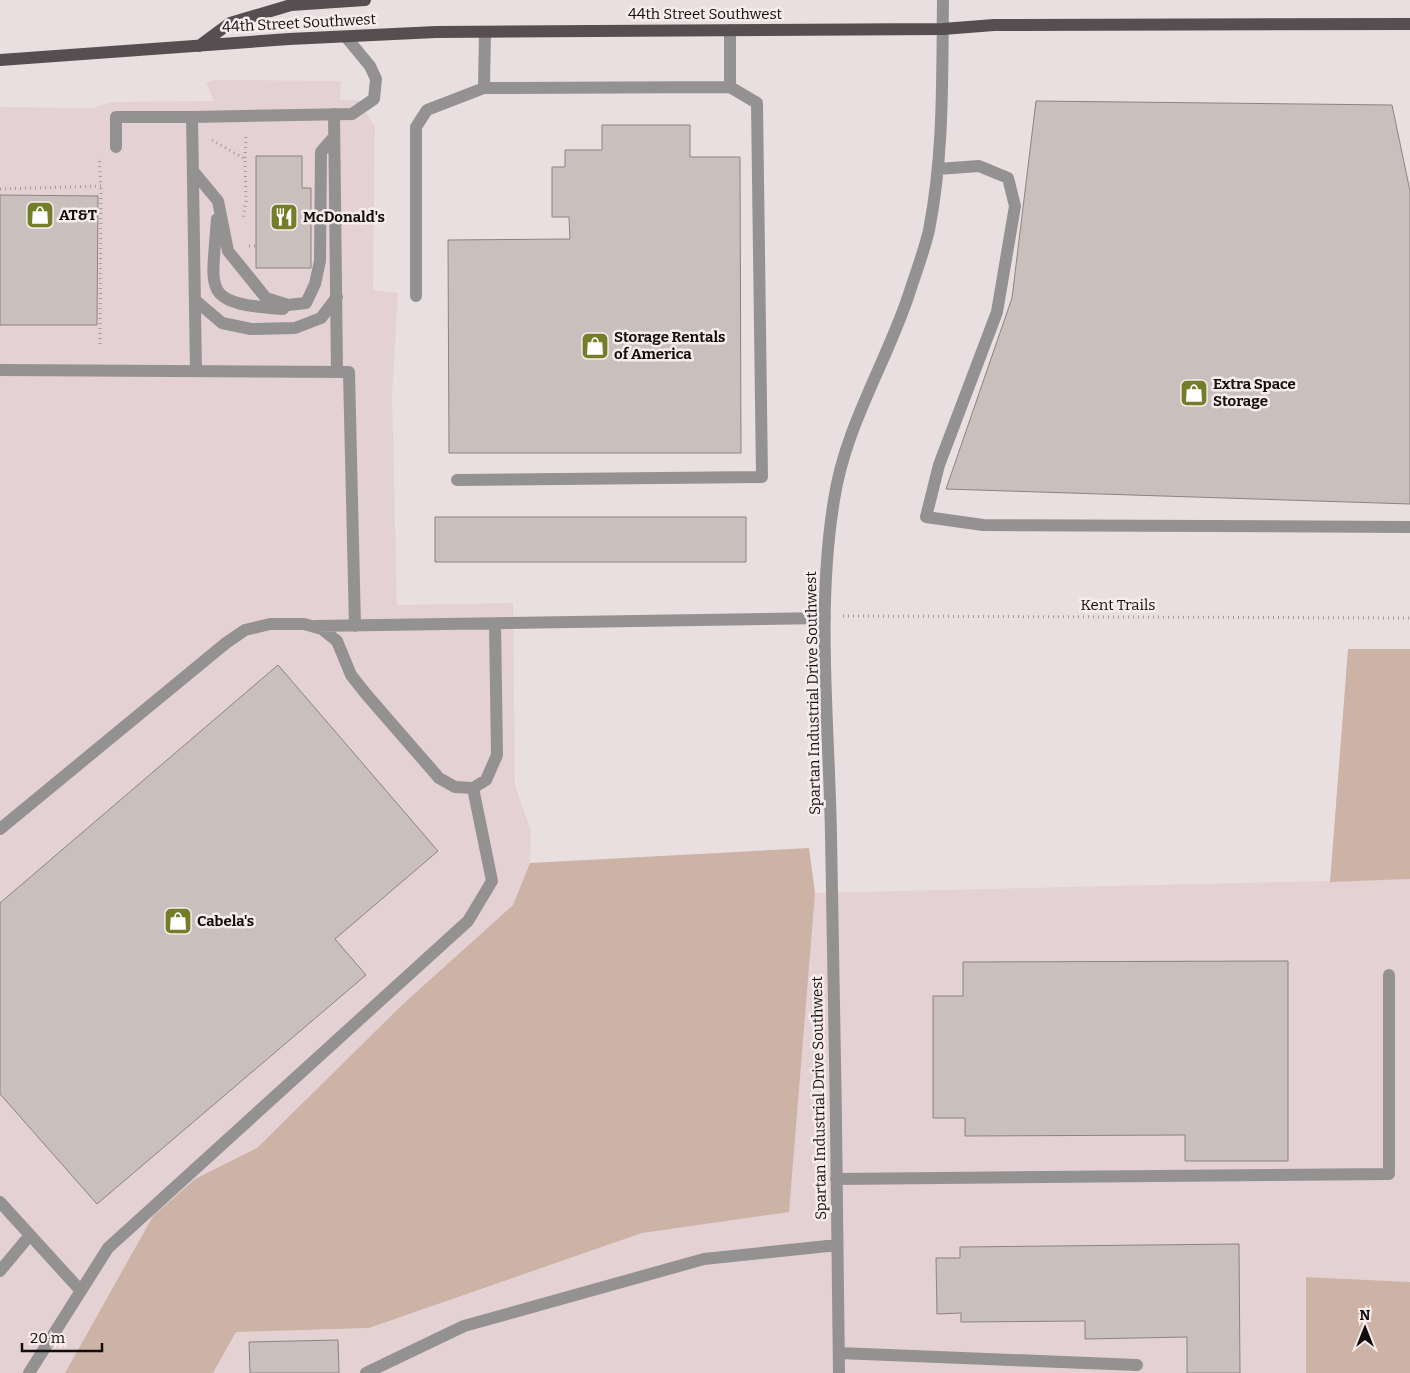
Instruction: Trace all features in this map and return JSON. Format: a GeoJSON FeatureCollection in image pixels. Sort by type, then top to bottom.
{"type":"FeatureCollection","features":[{"type":"Feature","properties":{"kind":"main road"},"geometry":{"type":"LineString","coordinates":[[199,46],[230,23],[291,5],[365,0]]}},
{"type":"Feature","properties":{"kind":"main road","name":"44th Street Southwest"},"geometry":{"type":"LineString","coordinates":[[0,60],[346,37],[485,32],[942,29],[994,25],[1410,24]]}},
{"type":"Feature","properties":{"kind":"street","name":"Spartan Industrial Drive Southwest"},"geometry":{"type":"LineString","coordinates":[[839,1373],[825,618],[834,499],[848,438],[907,300],[928,233],[938,169],[943,0]]}},
{"type":"Feature","properties":{"kind":"street"},"geometry":{"type":"LineString","coordinates":[[730,30],[730,87]]}},
{"type":"Feature","properties":{"kind":"street"},"geometry":{"type":"LineString","coordinates":[[484,88],[485,32]]}},
{"type":"Feature","properties":{"kind":"street"},"geometry":{"type":"LineString","coordinates":[[116,147],[116,118],[352,114],[374,99],[376,79],[370,66],[346,37]]}},
{"type":"Feature","properties":{"kind":"street"},"geometry":{"type":"LineString","coordinates":[[416,296],[416,127],[427,110],[484,88],[730,87],[758,103],[762,477],[457,480]]}},
{"type":"Feature","properties":{"kind":"street"},"geometry":{"type":"LineString","coordinates":[[334,114],[337,372]]}},
{"type":"Feature","properties":{"kind":"street"},"geometry":{"type":"LineString","coordinates":[[192,117],[196,371]]}},
{"type":"Feature","properties":{"kind":"street"},"geometry":{"type":"LineString","coordinates":[[218,201],[212,284],[223,299],[243,306],[287,309],[306,303],[316,284],[320,261],[321,152],[334,137]]}},
{"type":"Feature","properties":{"kind":"street"},"geometry":{"type":"LineString","coordinates":[[938,169],[979,166],[1008,178],[1015,206],[997,312],[939,465],[926,517],[982,525],[1410,527]]}},
{"type":"Feature","properties":{"kind":"street"},"geometry":{"type":"LineString","coordinates":[[193,171],[218,201],[228,251],[266,298],[288,305],[306,303]]}},
{"type":"Feature","properties":{"kind":"street"},"geometry":{"type":"LineString","coordinates":[[195,300],[222,323],[250,328],[295,328],[321,318],[337,297]]}},
{"type":"Feature","properties":{"kind":"street"},"geometry":{"type":"LineString","coordinates":[[0,370],[349,372],[355,626]]}},
{"type":"Feature","properties":{"kind":"street"},"geometry":{"type":"LineString","coordinates":[[313,626],[825,618]]}},
{"type":"Feature","properties":{"kind":"street"},"geometry":{"type":"LineString","coordinates":[[0,828],[245,630],[270,624],[304,624],[313,626],[322,629],[337,641],[356,682],[439,778],[455,787],[473,788],[486,780],[497,755],[495,624]]}},
{"type":"Feature","properties":{"kind":"street"},"geometry":{"type":"LineString","coordinates":[[29,1373],[108,1248],[468,921],[492,881],[473,788]]}},
{"type":"Feature","properties":{"kind":"street"},"geometry":{"type":"LineString","coordinates":[[836,1179],[1389,1174],[1389,975]]}},
{"type":"Feature","properties":{"kind":"street"},"geometry":{"type":"LineString","coordinates":[[0,1202],[80,1291]]}},
{"type":"Feature","properties":{"kind":"street"},"geometry":{"type":"LineString","coordinates":[[0,1271],[30,1235]]}},
{"type":"Feature","properties":{"kind":"street"},"geometry":{"type":"LineString","coordinates":[[366,1373],[464,1326],[704,1259],[837,1245]]}},
{"type":"Feature","properties":{"kind":"street"},"geometry":{"type":"LineString","coordinates":[[839,1353],[1137,1366]]}},
{"type":"Feature","properties":{"kind":"path"},"geometry":{"type":"LineString","coordinates":[[193,132],[245,159]]}},
{"type":"Feature","properties":{"kind":"path"},"geometry":{"type":"LineString","coordinates":[[242,222],[246,201],[246,133],[256,133]]}},
{"type":"Feature","properties":{"kind":"path"},"geometry":{"type":"LineString","coordinates":[[99,154],[101,186],[100,344]]}},
{"type":"Feature","properties":{"kind":"path"},"geometry":{"type":"LineString","coordinates":[[0,189],[101,186]]}},
{"type":"Feature","properties":{"kind":"path"},"geometry":{"type":"LineString","coordinates":[[242,246],[256,246]]}},
{"type":"Feature","properties":{"kind":"path","name":"Kent Trails"},"geometry":{"type":"LineString","coordinates":[[825,618],[867,615],[1410,618]]}},
{"type":"Feature","properties":{"kind":"shaded area"},"geometry":{"type":"Polygon","coordinates":[[[215,80],[341,81],[340,100],[358,100],[375,127],[373,290],[398,293],[392,395],[397,605],[513,603],[515,785],[531,831],[530,863],[513,905],[403,1004],[257,1148],[195,1179],[153,1216],[65,1373],[0,1373],[0,107],[92,108],[112,102],[214,101],[206,82],[215,80]]]}},
{"type":"Feature","properties":{"kind":"shaded area"},"geometry":{"type":"Polygon","coordinates":[[[1348,649],[1410,649],[1410,879],[1330,882],[1348,649]]]}},
{"type":"Feature","properties":{"kind":"shaded area"},"geometry":{"type":"Polygon","coordinates":[[[809,848],[815,893],[789,1212],[642,1233],[369,1328],[236,1332],[213,1373],[65,1373],[153,1216],[195,1179],[257,1148],[403,1004],[513,905],[530,863],[809,848]]]}},
{"type":"Feature","properties":{"kind":"shaded area"},"geometry":{"type":"Polygon","coordinates":[[[1410,879],[1410,1282],[1306,1277],[1306,1373],[213,1373],[236,1332],[369,1328],[642,1233],[783,1209],[815,893],[1410,879]]]}},
{"type":"Feature","properties":{"kind":"shaded area"},"geometry":{"type":"Polygon","coordinates":[[[1306,1277],[1410,1282],[1410,1373],[1306,1373],[1306,1277]]]}},
{"type":"Feature","properties":{"kind":"building","name":"Extra Space Storage"},"geometry":{"type":"Polygon","coordinates":[[[1036,101],[1392,105],[1410,191],[1410,504],[946,489],[1012,298],[1036,101]]]}},
{"type":"Feature","properties":{"kind":"building","name":"Storage Rentals of America"},"geometry":{"type":"Polygon","coordinates":[[[602,125],[690,125],[690,157],[740,157],[741,453],[449,453],[448,240],[570,239],[569,217],[552,217],[552,167],[565,167],[565,150],[602,150],[602,125]]]}},
{"type":"Feature","properties":{"kind":"building","name":"McDonald's"},"geometry":{"type":"Polygon","coordinates":[[[256,156],[302,156],[302,188],[311,188],[311,268],[256,268],[256,156]]]}},
{"type":"Feature","properties":{"kind":"building"},"geometry":{"type":"Polygon","coordinates":[[[0,195],[98,196],[97,325],[0,325],[0,195]]]}},
{"type":"Feature","properties":{"kind":"building"},"geometry":{"type":"Polygon","coordinates":[[[435,517],[746,517],[746,562],[435,562],[435,517]]]}},
{"type":"Feature","properties":{"kind":"building","name":"Cabela's"},"geometry":{"type":"Polygon","coordinates":[[[278,665],[438,851],[335,939],[366,975],[97,1204],[0,1094],[0,903],[278,665]]]}},
{"type":"Feature","properties":{"kind":"building"},"geometry":{"type":"Polygon","coordinates":[[[1288,961],[1288,1161],[1185,1161],[1185,1135],[965,1136],[965,1118],[933,1118],[933,996],[963,996],[963,962],[1288,961]]]}},
{"type":"Feature","properties":{"kind":"building"},"geometry":{"type":"Polygon","coordinates":[[[1239,1244],[1240,1373],[1187,1373],[1187,1337],[1085,1339],[1085,1321],[961,1322],[961,1313],[937,1314],[936,1258],[960,1258],[960,1247],[1239,1244]]]}},
{"type":"Feature","properties":{"kind":"building"},"geometry":{"type":"Polygon","coordinates":[[[338,1340],[339,1373],[250,1373],[249,1342],[338,1340]]]}},
{"type":"Feature","properties":{"kind":"place","name":"AT&T"},"geometry":{"type":"Point","coordinates":[40,215]}},
{"type":"Feature","properties":{"kind":"place","name":"McDonald's"},"geometry":{"type":"Point","coordinates":[284,217]}},
{"type":"Feature","properties":{"kind":"place","name":"Storage Rentals of America"},"geometry":{"type":"Point","coordinates":[595,346]}},
{"type":"Feature","properties":{"kind":"place","name":"Extra Space Storage"},"geometry":{"type":"Point","coordinates":[1194,393]}},
{"type":"Feature","properties":{"kind":"place","name":"Cabela's"},"geometry":{"type":"Point","coordinates":[178,921]}}]}
